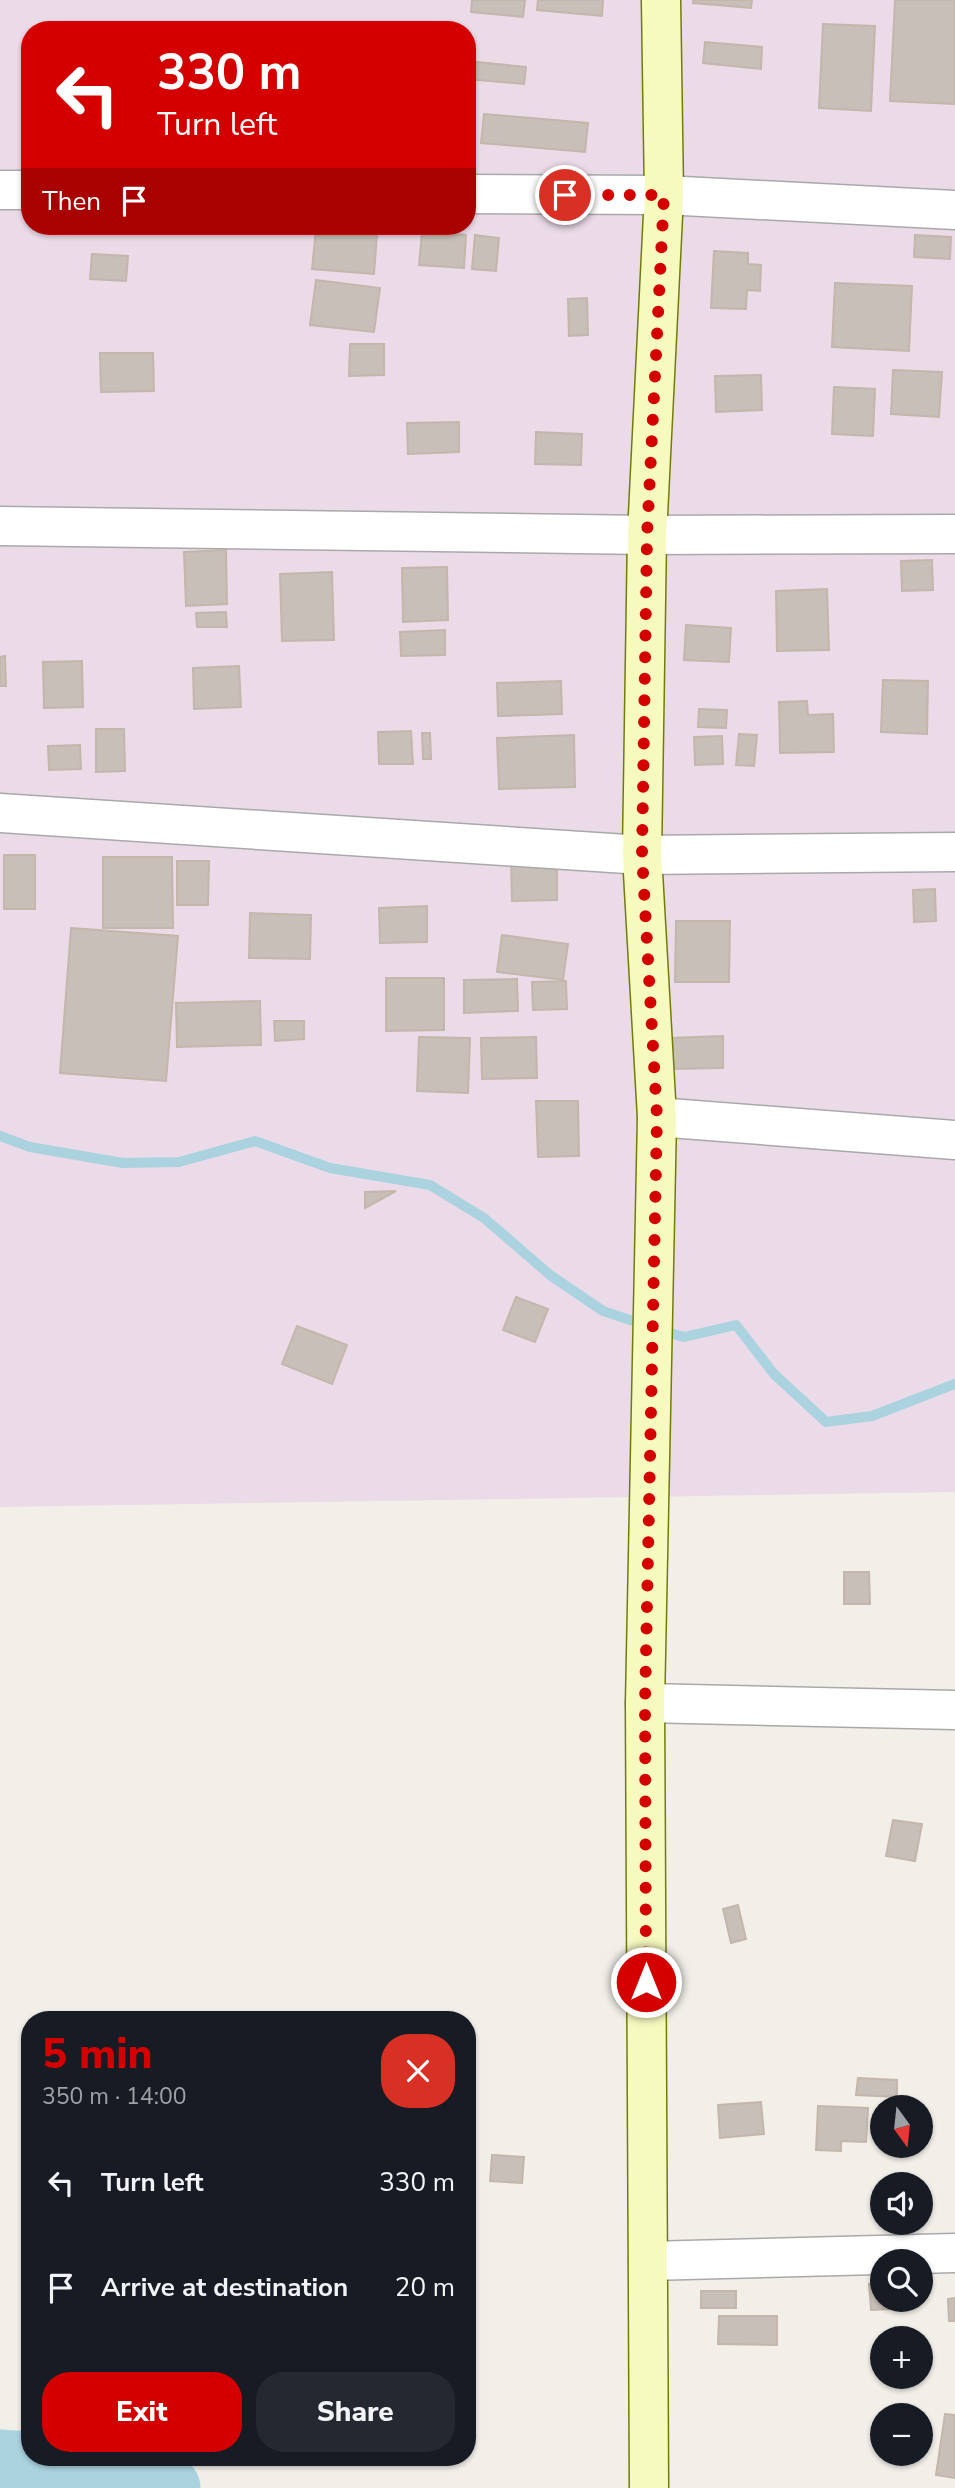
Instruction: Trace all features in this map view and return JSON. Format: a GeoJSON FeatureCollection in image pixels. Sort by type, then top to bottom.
{"type":"FeatureCollection","features":[{"type":"Feature","properties":{"kind":"street"},"geometry":{"type":"LineString","coordinates":[[649,2488],[645,1703],[657,1117],[642,855],[647,536],[664,195],[661,0]]}},
{"type":"Feature","properties":{"kind":"street"},"geometry":{"type":"LineString","coordinates":[[0,190],[21,191]]}},
{"type":"Feature","properties":{"kind":"street"},"geometry":{"type":"LineString","coordinates":[[476,194],[664,195],[955,209]]}},
{"type":"Feature","properties":{"kind":"street"},"geometry":{"type":"LineString","coordinates":[[0,526],[647,536],[955,534]]}},
{"type":"Feature","properties":{"kind":"street"},"geometry":{"type":"LineString","coordinates":[[0,813],[642,855],[955,852]]}},
{"type":"Feature","properties":{"kind":"street"},"geometry":{"type":"LineString","coordinates":[[657,1117],[955,1140]]}},
{"type":"Feature","properties":{"kind":"street"},"geometry":{"type":"LineString","coordinates":[[645,1703],[955,1710]]}},
{"type":"Feature","properties":{"kind":"street"},"geometry":{"type":"LineString","coordinates":[[648,2261],[955,2253]]}},
{"type":"Feature","properties":{"kind":"shaded area"},"geometry":{"type":"Polygon","coordinates":[[[0,0],[955,0],[955,1492],[0,1507],[0,0]]]}},
{"type":"Feature","properties":{"kind":"building"},"geometry":{"type":"Polygon","coordinates":[[[472,0],[525,0],[523,17],[471,12],[472,0]]]}},
{"type":"Feature","properties":{"kind":"building"},"geometry":{"type":"Polygon","coordinates":[[[538,0],[603,0],[602,16],[537,10],[538,0]]]}},
{"type":"Feature","properties":{"kind":"building"},"geometry":{"type":"Polygon","coordinates":[[[693,0],[752,0],[751,8],[693,3],[693,0]]]}},
{"type":"Feature","properties":{"kind":"building"},"geometry":{"type":"Polygon","coordinates":[[[895,0],[955,0],[955,104],[890,101],[895,0]]]}},
{"type":"Feature","properties":{"kind":"building"},"geometry":{"type":"Polygon","coordinates":[[[823,24],[875,26],[871,111],[819,108],[823,24]]]}},
{"type":"Feature","properties":{"kind":"building"},"geometry":{"type":"Polygon","coordinates":[[[705,42],[762,47],[761,69],[703,63],[705,42]]]}},
{"type":"Feature","properties":{"kind":"building"},"geometry":{"type":"Polygon","coordinates":[[[476,62],[526,67],[524,84],[476,80],[476,62]]]}},
{"type":"Feature","properties":{"kind":"building"},"geometry":{"type":"Polygon","coordinates":[[[484,114],[588,123],[585,152],[481,143],[484,114]]]}},
{"type":"Feature","properties":{"kind":"building"},"geometry":{"type":"Polygon","coordinates":[[[315,235],[377,235],[374,274],[312,269],[315,235]]]}},
{"type":"Feature","properties":{"kind":"building"},"geometry":{"type":"Polygon","coordinates":[[[422,235],[466,235],[464,268],[419,265],[422,235]]]}},
{"type":"Feature","properties":{"kind":"building"},"geometry":{"type":"Polygon","coordinates":[[[475,235],[499,238],[496,271],[472,269],[475,235]]]}},
{"type":"Feature","properties":{"kind":"building"},"geometry":{"type":"Polygon","coordinates":[[[915,235],[951,237],[950,259],[914,257],[915,235]]]}},
{"type":"Feature","properties":{"kind":"building"},"geometry":{"type":"Polygon","coordinates":[[[714,251],[748,253],[748,264],[761,265],[760,291],[747,290],[746,309],[711,308],[714,251]]]}},
{"type":"Feature","properties":{"kind":"building"},"geometry":{"type":"Polygon","coordinates":[[[92,254],[128,256],[126,281],[90,279],[92,254]]]}},
{"type":"Feature","properties":{"kind":"building"},"geometry":{"type":"Polygon","coordinates":[[[316,280],[380,288],[374,332],[310,325],[316,280]]]}},
{"type":"Feature","properties":{"kind":"building"},"geometry":{"type":"Polygon","coordinates":[[[835,283],[912,286],[909,351],[832,347],[835,283]]]}},
{"type":"Feature","properties":{"kind":"building"},"geometry":{"type":"Polygon","coordinates":[[[587,298],[588,335],[569,336],[568,299],[587,298]]]}},
{"type":"Feature","properties":{"kind":"building"},"geometry":{"type":"Polygon","coordinates":[[[350,344],[384,344],[384,375],[349,376],[350,344]]]}},
{"type":"Feature","properties":{"kind":"building"},"geometry":{"type":"Polygon","coordinates":[[[100,353],[153,353],[154,391],[101,392],[100,353]]]}},
{"type":"Feature","properties":{"kind":"building"},"geometry":{"type":"Polygon","coordinates":[[[893,370],[942,372],[939,417],[891,414],[893,370]]]}},
{"type":"Feature","properties":{"kind":"building"},"geometry":{"type":"Polygon","coordinates":[[[761,375],[762,410],[716,412],[715,376],[761,375]]]}},
{"type":"Feature","properties":{"kind":"building"},"geometry":{"type":"Polygon","coordinates":[[[834,387],[875,389],[873,436],[832,434],[834,387]]]}},
{"type":"Feature","properties":{"kind":"building"},"geometry":{"type":"Polygon","coordinates":[[[459,422],[459,452],[408,454],[407,423],[459,422]]]}},
{"type":"Feature","properties":{"kind":"building"},"geometry":{"type":"Polygon","coordinates":[[[536,432],[582,434],[581,465],[535,464],[536,432]]]}},
{"type":"Feature","properties":{"kind":"building"},"geometry":{"type":"Polygon","coordinates":[[[226,550],[227,604],[186,606],[184,552],[226,550]]]}},
{"type":"Feature","properties":{"kind":"building"},"geometry":{"type":"Polygon","coordinates":[[[932,560],[933,590],[902,591],[901,561],[932,560]]]}},
{"type":"Feature","properties":{"kind":"building"},"geometry":{"type":"Polygon","coordinates":[[[447,567],[448,620],[403,622],[402,568],[447,567]]]}},
{"type":"Feature","properties":{"kind":"building"},"geometry":{"type":"Polygon","coordinates":[[[332,572],[334,640],[282,641],[280,574],[332,572]]]}},
{"type":"Feature","properties":{"kind":"building"},"geometry":{"type":"Polygon","coordinates":[[[827,589],[829,650],[777,651],[776,591],[827,589]]]}},
{"type":"Feature","properties":{"kind":"building"},"geometry":{"type":"Polygon","coordinates":[[[226,612],[227,627],[197,627],[196,613],[226,612]]]}},
{"type":"Feature","properties":{"kind":"building"},"geometry":{"type":"Polygon","coordinates":[[[686,625],[731,628],[729,662],[684,660],[686,625]]]}},
{"type":"Feature","properties":{"kind":"building"},"geometry":{"type":"Polygon","coordinates":[[[445,630],[445,655],[401,656],[400,632],[445,630]]]}},
{"type":"Feature","properties":{"kind":"building"},"geometry":{"type":"Polygon","coordinates":[[[5,656],[6,686],[0,686],[0,657],[5,656]]]}},
{"type":"Feature","properties":{"kind":"building"},"geometry":{"type":"Polygon","coordinates":[[[82,661],[83,707],[44,708],[43,662],[82,661]]]}},
{"type":"Feature","properties":{"kind":"building"},"geometry":{"type":"Polygon","coordinates":[[[239,666],[241,707],[194,709],[193,668],[239,666]]]}},
{"type":"Feature","properties":{"kind":"building"},"geometry":{"type":"Polygon","coordinates":[[[883,680],[928,681],[927,734],[881,732],[883,680]]]}},
{"type":"Feature","properties":{"kind":"building"},"geometry":{"type":"Polygon","coordinates":[[[561,681],[562,714],[498,716],[497,683],[561,681]]]}},
{"type":"Feature","properties":{"kind":"building"},"geometry":{"type":"Polygon","coordinates":[[[807,701],[808,715],[833,714],[834,752],[780,753],[779,702],[807,701]]]}},
{"type":"Feature","properties":{"kind":"building"},"geometry":{"type":"Polygon","coordinates":[[[699,709],[727,710],[726,728],[698,727],[699,709]]]}},
{"type":"Feature","properties":{"kind":"building"},"geometry":{"type":"Polygon","coordinates":[[[96,729],[124,729],[125,771],[96,772],[96,729]]]}},
{"type":"Feature","properties":{"kind":"building"},"geometry":{"type":"Polygon","coordinates":[[[411,731],[413,764],[379,764],[378,732],[411,731]]]}},
{"type":"Feature","properties":{"kind":"building"},"geometry":{"type":"Polygon","coordinates":[[[422,733],[430,733],[431,759],[423,759],[422,733]]]}},
{"type":"Feature","properties":{"kind":"building"},"geometry":{"type":"Polygon","coordinates":[[[739,734],[757,735],[754,766],[736,765],[739,734]]]}},
{"type":"Feature","properties":{"kind":"building"},"geometry":{"type":"Polygon","coordinates":[[[574,735],[575,787],[499,789],[497,738],[574,735]]]}},
{"type":"Feature","properties":{"kind":"building"},"geometry":{"type":"Polygon","coordinates":[[[722,736],[723,764],[695,765],[694,737],[722,736]]]}},
{"type":"Feature","properties":{"kind":"building"},"geometry":{"type":"Polygon","coordinates":[[[80,745],[81,769],[49,770],[48,746],[80,745]]]}},
{"type":"Feature","properties":{"kind":"building"},"geometry":{"type":"Polygon","coordinates":[[[4,855],[35,855],[35,909],[4,909],[4,855]]]}},
{"type":"Feature","properties":{"kind":"building"},"geometry":{"type":"Polygon","coordinates":[[[103,857],[172,857],[173,928],[103,928],[103,857]]]}},
{"type":"Feature","properties":{"kind":"building"},"geometry":{"type":"Polygon","coordinates":[[[177,861],[209,861],[208,905],[177,905],[177,861]]]}},
{"type":"Feature","properties":{"kind":"building"},"geometry":{"type":"Polygon","coordinates":[[[557,861],[557,900],[512,901],[511,862],[557,861]]]}},
{"type":"Feature","properties":{"kind":"building"},"geometry":{"type":"Polygon","coordinates":[[[935,889],[936,921],[914,922],[913,890],[935,889]]]}},
{"type":"Feature","properties":{"kind":"building"},"geometry":{"type":"Polygon","coordinates":[[[427,906],[427,942],[380,943],[379,908],[427,906]]]}},
{"type":"Feature","properties":{"kind":"building"},"geometry":{"type":"Polygon","coordinates":[[[250,913],[311,915],[310,959],[249,958],[250,913]]]}},
{"type":"Feature","properties":{"kind":"building"},"geometry":{"type":"Polygon","coordinates":[[[676,921],[730,921],[729,982],[675,982],[676,921]]]}},
{"type":"Feature","properties":{"kind":"building"},"geometry":{"type":"Polygon","coordinates":[[[71,928],[178,936],[166,1081],[60,1073],[71,928]]]}},
{"type":"Feature","properties":{"kind":"building"},"geometry":{"type":"Polygon","coordinates":[[[502,935],[568,944],[563,980],[497,972],[502,935]]]}},
{"type":"Feature","properties":{"kind":"building"},"geometry":{"type":"Polygon","coordinates":[[[386,978],[444,978],[444,1030],[386,1031],[386,978]]]}},
{"type":"Feature","properties":{"kind":"building"},"geometry":{"type":"Polygon","coordinates":[[[517,979],[518,1011],[464,1013],[464,980],[517,979]]]}},
{"type":"Feature","properties":{"kind":"building"},"geometry":{"type":"Polygon","coordinates":[[[566,981],[567,1009],[533,1010],[532,982],[566,981]]]}},
{"type":"Feature","properties":{"kind":"building"},"geometry":{"type":"Polygon","coordinates":[[[260,1001],[261,1045],[177,1047],[176,1003],[260,1001]]]}},
{"type":"Feature","properties":{"kind":"building"},"geometry":{"type":"Polygon","coordinates":[[[274,1021],[304,1021],[304,1039],[275,1041],[274,1021]]]}},
{"type":"Feature","properties":{"kind":"building"},"geometry":{"type":"Polygon","coordinates":[[[723,1036],[723,1068],[670,1069],[669,1038],[723,1036]]]}},
{"type":"Feature","properties":{"kind":"building"},"geometry":{"type":"Polygon","coordinates":[[[419,1037],[470,1038],[468,1093],[417,1091],[419,1037]]]}},
{"type":"Feature","properties":{"kind":"building"},"geometry":{"type":"Polygon","coordinates":[[[536,1037],[537,1078],[482,1079],[481,1038],[536,1037]]]}},
{"type":"Feature","properties":{"kind":"building"},"geometry":{"type":"Polygon","coordinates":[[[536,1101],[578,1101],[579,1156],[538,1157],[536,1101]]]}},
{"type":"Feature","properties":{"kind":"building"},"geometry":{"type":"Polygon","coordinates":[[[396,1191],[365,1208],[365,1192],[396,1191]]]}},
{"type":"Feature","properties":{"kind":"building"},"geometry":{"type":"Polygon","coordinates":[[[516,1297],[548,1309],[535,1342],[503,1330],[516,1297]]]}},
{"type":"Feature","properties":{"kind":"building"},"geometry":{"type":"Polygon","coordinates":[[[297,1326],[347,1345],[332,1384],[282,1364],[297,1326]]]}},
{"type":"Feature","properties":{"kind":"building"},"geometry":{"type":"Polygon","coordinates":[[[844,1572],[869,1572],[870,1604],[844,1604],[844,1572]]]}},
{"type":"Feature","properties":{"kind":"building"},"geometry":{"type":"Polygon","coordinates":[[[893,1820],[922,1824],[915,1861],[886,1856],[893,1820]]]}},
{"type":"Feature","properties":{"kind":"building"},"geometry":{"type":"Polygon","coordinates":[[[738,1905],[746,1939],[731,1943],[723,1909],[738,1905]]]}},
{"type":"Feature","properties":{"kind":"building"},"geometry":{"type":"Polygon","coordinates":[[[858,2078],[897,2080],[897,2095],[856,2095],[858,2078]]]}},
{"type":"Feature","properties":{"kind":"building"},"geometry":{"type":"Polygon","coordinates":[[[761,2102],[764,2134],[720,2138],[718,2105],[761,2102]]]}},
{"type":"Feature","properties":{"kind":"building"},"geometry":{"type":"Polygon","coordinates":[[[818,2106],[868,2108],[866,2142],[841,2141],[841,2151],[816,2150],[818,2106]]]}},
{"type":"Feature","properties":{"kind":"building"},"geometry":{"type":"Polygon","coordinates":[[[492,2155],[524,2157],[522,2183],[490,2181],[492,2155]]]}},
{"type":"Feature","properties":{"kind":"building"},"geometry":{"type":"Polygon","coordinates":[[[701,2291],[736,2291],[736,2308],[701,2308],[701,2291]]]}},
{"type":"Feature","properties":{"kind":"building"},"geometry":{"type":"Polygon","coordinates":[[[955,2298],[955,2321],[949,2321],[948,2299],[955,2298]]]}},
{"type":"Feature","properties":{"kind":"building"},"geometry":{"type":"Polygon","coordinates":[[[719,2316],[777,2316],[777,2345],[718,2344],[719,2316]]]}},
{"type":"Feature","properties":{"kind":"building"},"geometry":{"type":"Polygon","coordinates":[[[945,2414],[955,2415],[955,2478],[936,2475],[945,2414]]]}},
{"type":"Feature","properties":{"kind":"waterway"},"geometry":{"type":"LineString","coordinates":[[0,1136],[30,1147],[123,1163],[179,1162],[255,1141],[330,1168],[430,1185],[484,1218],[550,1275],[603,1311],[645,1325]]}},
{"type":"Feature","properties":{"kind":"waterway"},"geometry":{"type":"LineString","coordinates":[[660,1330],[684,1337],[736,1325],[774,1374],[826,1422],[872,1416],[955,1384]]}},
{"type":"Feature","properties":{"kind":"waterway"},"geometry":{"type":"LineString","coordinates":[[0,2462],[21,2463]]}},
{"type":"Feature","properties":{"kind":"waterway"},"geometry":{"type":"LineString","coordinates":[[56,2466],[141,2472],[168,2488]]}},
{"type":"Feature","properties":{"kind":"route"},"geometry":{"type":"LineString","coordinates":[[565,195],[664,195],[647,536],[642,855],[657,1117],[645,1703],[646,1982]]}}]}
